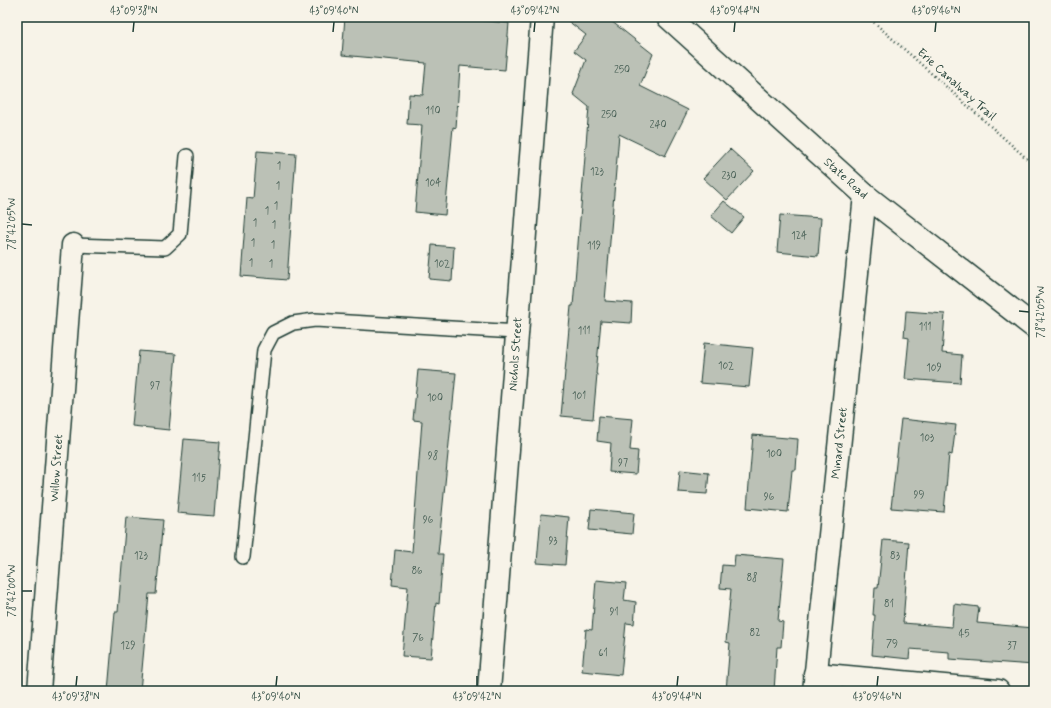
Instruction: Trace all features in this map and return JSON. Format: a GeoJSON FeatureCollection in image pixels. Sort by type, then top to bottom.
{"type":"FeatureCollection","features":[{"type":"Feature","properties":{"kind":"street","name":"Nichols Street"},"geometry":{"type":"LineString","coordinates":[[489,691],[542,17]]}},
{"type":"Feature","properties":{"kind":"street","name":"State Road"},"geometry":{"type":"LineString","coordinates":[[668,17],[865,195],[1034,327]]}},
{"type":"Feature","properties":{"kind":"street","name":"Minard Street"},"geometry":{"type":"LineString","coordinates":[[814,682],[865,195]]}},
{"type":"Feature","properties":{"kind":"street","name":"Willow Street"},"geometry":{"type":"LineString","coordinates":[[39,691],[73,245]]}},
{"type":"Feature","properties":{"kind":"street"},"geometry":{"type":"LineString","coordinates":[[814,682],[998,691]]}},
{"type":"Feature","properties":{"kind":"lane"},"geometry":{"type":"LineString","coordinates":[[73,245],[165,248],[180,234],[187,156]]}},
{"type":"Feature","properties":{"kind":"lane"},"geometry":{"type":"LineString","coordinates":[[243,557],[264,350],[273,333],[293,323],[315,320],[517,332]]}},
{"type":"Feature","properties":{"kind":"path","name":"Erie Canalway Trail"},"geometry":{"type":"LineString","coordinates":[[868,17],[1034,165]]}},
{"type":"Feature","properties":{"kind":"building"},"geometry":{"type":"Polygon","coordinates":[[[345,17],[443,17],[509,23],[505,70],[460,66],[456,128],[453,127],[445,215],[415,212],[422,125],[407,124],[409,94],[423,95],[426,63],[342,55],[345,17]]]}},
{"type":"Feature","properties":{"kind":"building"},"geometry":{"type":"Polygon","coordinates":[[[563,17],[606,17],[653,54],[640,86],[688,110],[665,156],[619,134],[605,301],[632,303],[631,323],[601,321],[593,419],[561,416],[571,306],[573,306],[589,107],[573,94],[586,60],[574,51],[586,35],[563,17]]]}},
{"type":"Feature","properties":{"kind":"building"},"geometry":{"type":"Polygon","coordinates":[[[730,149],[754,171],[727,200],[703,178],[730,149]]]}},
{"type":"Feature","properties":{"kind":"building"},"geometry":{"type":"Polygon","coordinates":[[[257,151],[296,154],[287,280],[241,276],[247,198],[253,199],[257,151]]]}},
{"type":"Feature","properties":{"kind":"building"},"geometry":{"type":"Polygon","coordinates":[[[724,201],[744,217],[731,233],[711,216],[724,201]]]}},
{"type":"Feature","properties":{"kind":"building"},"geometry":{"type":"Polygon","coordinates":[[[780,215],[821,218],[818,256],[777,252],[780,215]]]}},
{"type":"Feature","properties":{"kind":"building"},"geometry":{"type":"Polygon","coordinates":[[[432,245],[454,247],[452,281],[429,279],[432,245]]]}},
{"type":"Feature","properties":{"kind":"building"},"geometry":{"type":"Polygon","coordinates":[[[906,311],[945,314],[942,353],[962,355],[960,383],[905,379],[909,338],[904,337],[906,311]]]}},
{"type":"Feature","properties":{"kind":"building"},"geometry":{"type":"Polygon","coordinates":[[[704,343],[753,348],[749,387],[700,383],[704,343]]]}},
{"type":"Feature","properties":{"kind":"building"},"geometry":{"type":"Polygon","coordinates":[[[139,351],[176,354],[169,430],[132,426],[139,351]]]}},
{"type":"Feature","properties":{"kind":"building"},"geometry":{"type":"Polygon","coordinates":[[[418,370],[456,373],[438,554],[443,554],[439,604],[436,603],[431,658],[402,656],[408,587],[392,585],[395,550],[412,552],[422,421],[413,420],[418,370]]]}},
{"type":"Feature","properties":{"kind":"building"},"geometry":{"type":"Polygon","coordinates":[[[599,416],[633,419],[630,450],[638,451],[636,474],[609,472],[611,443],[597,441],[599,416]]]}},
{"type":"Feature","properties":{"kind":"building"},"geometry":{"type":"Polygon","coordinates":[[[901,419],[956,425],[952,455],[949,454],[944,512],[891,508],[901,419]]]}},
{"type":"Feature","properties":{"kind":"building"},"geometry":{"type":"Polygon","coordinates":[[[753,435],[798,439],[796,470],[792,470],[788,512],[747,508],[753,435]]]}},
{"type":"Feature","properties":{"kind":"building"},"geometry":{"type":"Polygon","coordinates":[[[184,439],[220,442],[214,516],[177,513],[184,439]]]}},
{"type":"Feature","properties":{"kind":"building"},"geometry":{"type":"Polygon","coordinates":[[[680,470],[709,473],[707,494],[678,492],[680,470]]]}},
{"type":"Feature","properties":{"kind":"building"},"geometry":{"type":"Polygon","coordinates":[[[591,509],[634,513],[632,534],[589,530],[591,509]]]}},
{"type":"Feature","properties":{"kind":"building"},"geometry":{"type":"Polygon","coordinates":[[[541,514],[569,517],[565,565],[537,563],[541,514]]]}},
{"type":"Feature","properties":{"kind":"building"},"geometry":{"type":"Polygon","coordinates":[[[126,517],[163,520],[156,594],[149,594],[140,691],[108,691],[115,612],[118,612],[126,517]]]}},
{"type":"Feature","properties":{"kind":"building"},"geometry":{"type":"Polygon","coordinates":[[[883,540],[909,542],[903,623],[952,627],[954,604],[979,607],[977,623],[1034,628],[1034,665],[949,659],[949,652],[910,649],[909,659],[872,655],[875,615],[873,615],[875,588],[878,588],[883,540]]]}},
{"type":"Feature","properties":{"kind":"building"},"geometry":{"type":"Polygon","coordinates":[[[735,555],[784,559],[778,621],[783,622],[781,647],[777,647],[774,691],[726,691],[730,643],[726,642],[731,589],[720,588],[722,565],[734,566],[735,555]]]}},
{"type":"Feature","properties":{"kind":"building"},"geometry":{"type":"Polygon","coordinates":[[[596,580],[626,583],[624,600],[636,602],[634,624],[626,623],[621,675],[582,671],[586,629],[592,630],[596,580]]]}}]}
